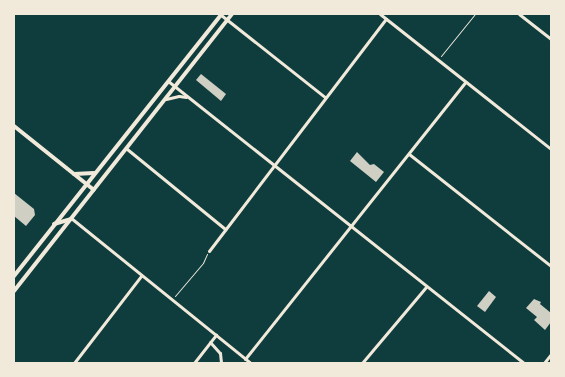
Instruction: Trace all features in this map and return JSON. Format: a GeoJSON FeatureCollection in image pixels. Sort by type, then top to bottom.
{"type":"FeatureCollection","features":[{"type":"Feature","properties":{"kind":"main road"},"geometry":{"type":"LineString","coordinates":[[14,276],[221,14]]}},
{"type":"Feature","properties":{"kind":"main road"},"geometry":{"type":"LineString","coordinates":[[14,291],[232,14]]}},
{"type":"Feature","properties":{"kind":"main road"},"geometry":{"type":"LineString","coordinates":[[14,126],[94,190]]}},
{"type":"Feature","properties":{"kind":"main road"},"geometry":{"type":"LineString","coordinates":[[74,174],[94,173]]}},
{"type":"Feature","properties":{"kind":"main road"},"geometry":{"type":"LineString","coordinates":[[54,224],[71,218]]}},
{"type":"Feature","properties":{"kind":"street"},"geometry":{"type":"LineString","coordinates":[[221,14],[325,97]]}},
{"type":"Feature","properties":{"kind":"street"},"geometry":{"type":"LineString","coordinates":[[380,14],[551,149]]}},
{"type":"Feature","properties":{"kind":"street"},"geometry":{"type":"LineString","coordinates":[[519,14],[551,39]]}},
{"type":"Feature","properties":{"kind":"street"},"geometry":{"type":"LineString","coordinates":[[208,251],[386,19]]}},
{"type":"Feature","properties":{"kind":"street"},"geometry":{"type":"LineString","coordinates":[[168,81],[524,363]]}},
{"type":"Feature","properties":{"kind":"street"},"geometry":{"type":"LineString","coordinates":[[245,359],[352,227],[465,82]]}},
{"type":"Feature","properties":{"kind":"street"},"geometry":{"type":"LineString","coordinates":[[164,100],[179,96],[189,98]]}},
{"type":"Feature","properties":{"kind":"street"},"geometry":{"type":"LineString","coordinates":[[127,149],[224,229]]}},
{"type":"Feature","properties":{"kind":"street"},"geometry":{"type":"LineString","coordinates":[[409,154],[551,266]]}},
{"type":"Feature","properties":{"kind":"street"},"geometry":{"type":"LineString","coordinates":[[71,218],[251,363]]}},
{"type":"Feature","properties":{"kind":"street"},"geometry":{"type":"LineString","coordinates":[[74,363],[141,276]]}},
{"type":"Feature","properties":{"kind":"street"},"geometry":{"type":"LineString","coordinates":[[362,363],[426,287]]}},
{"type":"Feature","properties":{"kind":"street"},"geometry":{"type":"LineString","coordinates":[[194,363],[216,335]]}},
{"type":"Feature","properties":{"kind":"street"},"geometry":{"type":"LineString","coordinates":[[210,342],[220,353],[221,363]]}},
{"type":"Feature","properties":{"kind":"street"},"geometry":{"type":"LineString","coordinates":[[544,363],[551,354]]}},
{"type":"Feature","properties":{"kind":"path"},"geometry":{"type":"LineString","coordinates":[[438,60],[475,14]]}},
{"type":"Feature","properties":{"kind":"path"},"geometry":{"type":"LineString","coordinates":[[171,299],[178,295],[203,263],[208,251]]}},
{"type":"Feature","properties":{"kind":"building"},"geometry":{"type":"Polygon","coordinates":[[[201,74],[226,94],[221,101],[196,80],[201,74]]]}},
{"type":"Feature","properties":{"kind":"building"},"geometry":{"type":"Polygon","coordinates":[[[357,152],[370,165],[374,164],[384,172],[376,182],[350,161],[357,152]]]}},
{"type":"Feature","properties":{"kind":"building"},"geometry":{"type":"Polygon","coordinates":[[[14,193],[34,209],[35,215],[26,226],[14,216],[14,193]]]}},
{"type":"Feature","properties":{"kind":"building"},"geometry":{"type":"Polygon","coordinates":[[[489,291],[496,297],[485,312],[477,306],[489,291]]]}},
{"type":"Feature","properties":{"kind":"building"},"geometry":{"type":"Polygon","coordinates":[[[534,299],[541,302],[540,304],[551,313],[551,322],[545,330],[534,320],[537,317],[526,308],[534,299]]]}}]}
